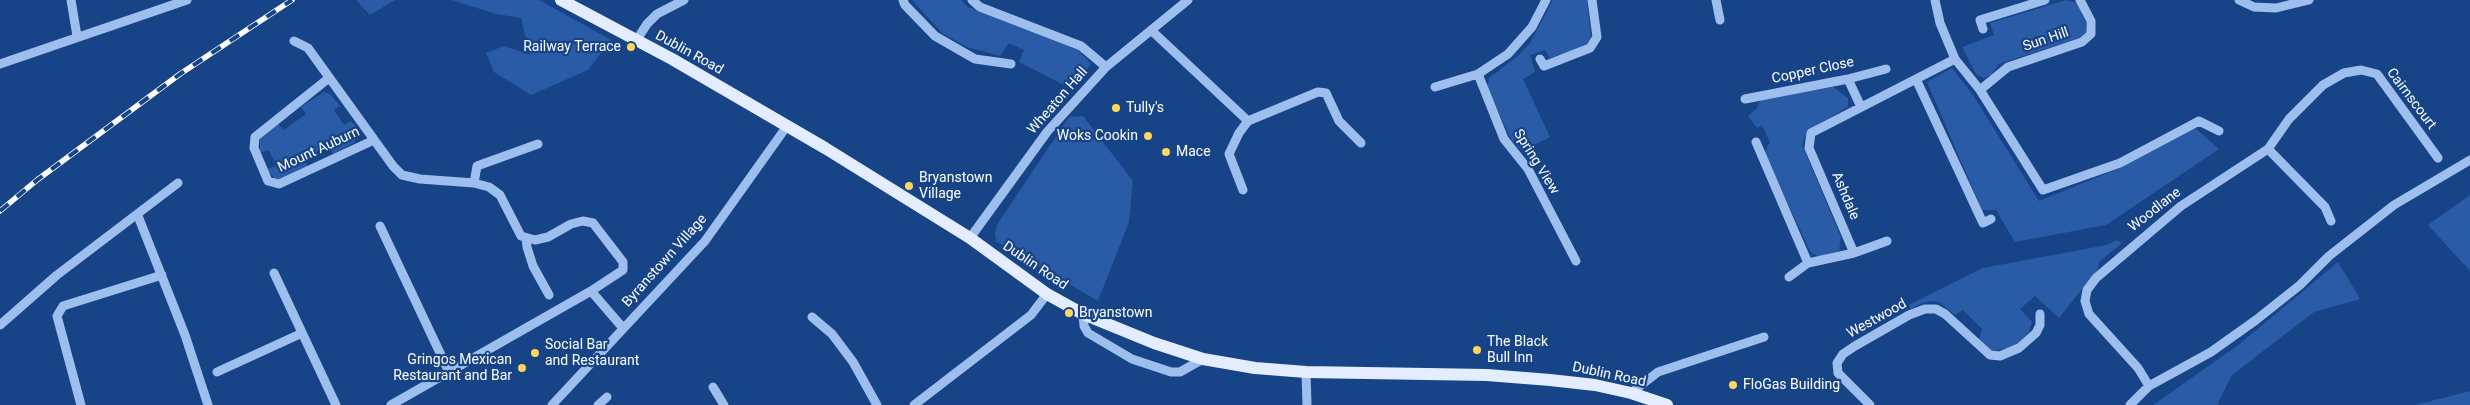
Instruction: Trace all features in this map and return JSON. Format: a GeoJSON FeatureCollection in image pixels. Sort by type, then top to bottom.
{"type":"FeatureCollection","features":[{"type":"Feature","properties":{"kind":"main road","name":"Dublin Road"},"geometry":{"type":"LineString","coordinates":[[561,0],[787,126],[970,238],[1047,294],[1083,314],[1154,344],[1203,359],[1255,368],[1306,372],[1487,375],[1595,385],[1631,392],[1667,405]]}},
{"type":"Feature","properties":{"kind":"street"},"geometry":{"type":"LineString","coordinates":[[71,0],[77,36]]}},
{"type":"Feature","properties":{"kind":"street"},"geometry":{"type":"LineString","coordinates":[[0,64],[77,36],[187,0]]}},
{"type":"Feature","properties":{"kind":"street"},"geometry":{"type":"LineString","coordinates":[[636,41],[647,24],[657,14],[684,0]]}},
{"type":"Feature","properties":{"kind":"street"},"geometry":{"type":"LineString","coordinates":[[903,0],[905,5],[935,36],[975,59],[1011,64]]}},
{"type":"Feature","properties":{"kind":"street"},"geometry":{"type":"LineString","coordinates":[[972,0],[980,7],[1081,46],[1106,67]]}},
{"type":"Feature","properties":{"kind":"street","name":"Wheaton Hall"},"geometry":{"type":"LineString","coordinates":[[970,238],[1047,132],[1106,67],[1188,0]]}},
{"type":"Feature","properties":{"kind":"street"},"geometry":{"type":"LineString","coordinates":[[1435,87],[1478,74],[1508,54],[1532,27],[1546,0]]}},
{"type":"Feature","properties":{"kind":"street"},"geometry":{"type":"LineString","coordinates":[[1540,58],[1544,66],[1590,48],[1598,37],[1592,0]]}},
{"type":"Feature","properties":{"kind":"street"},"geometry":{"type":"LineString","coordinates":[[1716,0],[1720,20]]}},
{"type":"Feature","properties":{"kind":"street"},"geometry":{"type":"LineString","coordinates":[[1935,0],[1940,24],[1955,59],[1980,90],[2042,190],[2120,163],[2199,121],[2219,131]]}},
{"type":"Feature","properties":{"kind":"street"},"geometry":{"type":"LineString","coordinates":[[1983,29],[1980,20],[2045,0]]}},
{"type":"Feature","properties":{"kind":"street","name":"Sun Hill"},"geometry":{"type":"LineString","coordinates":[[1980,90],[2008,68],[2082,42],[2091,34],[2091,21],[2080,0]]}},
{"type":"Feature","properties":{"kind":"street"},"geometry":{"type":"LineString","coordinates":[[2239,0],[2254,7],[2276,8],[2310,0]]}},
{"type":"Feature","properties":{"kind":"street"},"geometry":{"type":"LineString","coordinates":[[1151,30],[1248,121]]}},
{"type":"Feature","properties":{"kind":"street","name":"Mount Auburn"},"geometry":{"type":"LineString","coordinates":[[294,41],[308,48],[392,166],[402,175],[420,180],[474,183],[489,187],[500,195],[521,236],[526,238]]}},
{"type":"Feature","properties":{"kind":"street","name":"Ashdale"},"geometry":{"type":"LineString","coordinates":[[1854,253],[1809,148],[1811,133],[1955,59]]}},
{"type":"Feature","properties":{"kind":"street","name":"Copper Close"},"geometry":{"type":"LineString","coordinates":[[1745,99],[1848,79],[1886,69]]}},
{"type":"Feature","properties":{"kind":"street","name":"Cairnscourt"},"geometry":{"type":"LineString","coordinates":[[2268,149],[2289,119],[2323,85],[2344,73],[2361,70],[2377,74],[2438,158]]}},
{"type":"Feature","properties":{"kind":"street","name":"Spring View"},"geometry":{"type":"LineString","coordinates":[[1478,74],[1504,138],[1528,169],[1576,261]]}},
{"type":"Feature","properties":{"kind":"street","name":"Mount Auburn"},"geometry":{"type":"LineString","coordinates":[[329,78],[255,137],[254,148],[268,181],[280,184],[374,140]]}},
{"type":"Feature","properties":{"kind":"street"},"geometry":{"type":"LineString","coordinates":[[1848,79],[1860,107]]}},
{"type":"Feature","properties":{"kind":"street"},"geometry":{"type":"LineString","coordinates":[[1916,79],[1983,223],[1991,219]]}},
{"type":"Feature","properties":{"kind":"street"},"geometry":{"type":"LineString","coordinates":[[1243,190],[1229,154],[1239,133],[1248,121],[1318,92],[1326,93],[1339,121],[1361,143]]}},
{"type":"Feature","properties":{"kind":"street","name":"Byranstown Village"},"geometry":{"type":"LineString","coordinates":[[552,405],[622,328],[705,242],[787,126]]}},
{"type":"Feature","properties":{"kind":"street"},"geometry":{"type":"LineString","coordinates":[[1756,142],[1808,263]]}},
{"type":"Feature","properties":{"kind":"street"},"geometry":{"type":"LineString","coordinates":[[474,183],[477,166],[538,144]]}},
{"type":"Feature","properties":{"kind":"street"},"geometry":{"type":"LineString","coordinates":[[2268,149],[2325,207],[2331,221]]}},
{"type":"Feature","properties":{"kind":"street","name":"Woodlane"},"geometry":{"type":"LineString","coordinates":[[2150,386],[2138,368],[2088,314],[2085,301],[2087,290],[2103,272],[2180,206],[2268,149]]}},
{"type":"Feature","properties":{"kind":"street"},"geometry":{"type":"LineString","coordinates":[[2130,405],[2150,386],[2211,352],[2249,326],[2300,285],[2329,256],[2394,205],[2470,160]]}},
{"type":"Feature","properties":{"kind":"street"},"geometry":{"type":"LineString","coordinates":[[0,325],[57,275],[138,216],[178,183]]}},
{"type":"Feature","properties":{"kind":"street"},"geometry":{"type":"LineString","coordinates":[[138,216],[185,335],[208,405]]}},
{"type":"Feature","properties":{"kind":"street"},"geometry":{"type":"LineString","coordinates":[[391,405],[591,291],[623,270],[623,262],[593,223],[583,221],[571,224],[548,236],[535,240],[526,238],[526,246],[533,266],[549,295]]}},
{"type":"Feature","properties":{"kind":"street"},"geometry":{"type":"LineString","coordinates":[[380,226],[449,372]]}},
{"type":"Feature","properties":{"kind":"street"},"geometry":{"type":"LineString","coordinates":[[1789,277],[1808,263],[1854,253],[1887,241]]}},
{"type":"Feature","properties":{"kind":"street"},"geometry":{"type":"LineString","coordinates":[[274,273],[300,334],[336,405]]}},
{"type":"Feature","properties":{"kind":"street"},"geometry":{"type":"LineString","coordinates":[[81,405],[57,316],[63,306],[162,275]]}},
{"type":"Feature","properties":{"kind":"street"},"geometry":{"type":"LineString","coordinates":[[591,291],[622,328]]}},
{"type":"Feature","properties":{"kind":"street"},"geometry":{"type":"LineString","coordinates":[[914,405],[1031,315],[1047,294]]}},
{"type":"Feature","properties":{"kind":"street","name":"Westwood"},"geometry":{"type":"LineString","coordinates":[[1870,405],[1838,373],[1837,363],[1844,354],[1855,346],[1909,315],[1925,309],[1936,308],[1990,354],[2000,356],[2019,348],[2036,333],[2040,325],[2040,314]]}},
{"type":"Feature","properties":{"kind":"street"},"geometry":{"type":"LineString","coordinates":[[1083,314],[1084,326],[1088,333],[1132,359],[1171,372],[1180,372],[1203,359]]}},
{"type":"Feature","properties":{"kind":"street"},"geometry":{"type":"LineString","coordinates":[[812,317],[832,334],[853,362],[877,405]]}},
{"type":"Feature","properties":{"kind":"street"},"geometry":{"type":"LineString","coordinates":[[217,372],[300,334]]}},
{"type":"Feature","properties":{"kind":"street"},"geometry":{"type":"LineString","coordinates":[[1631,392],[1658,372],[1764,337]]}},
{"type":"Feature","properties":{"kind":"street"},"geometry":{"type":"LineString","coordinates":[[1306,372],[1307,405]]}},
{"type":"Feature","properties":{"kind":"street"},"geometry":{"type":"LineString","coordinates":[[713,387],[724,405]]}},
{"type":"Feature","properties":{"kind":"street"},"geometry":{"type":"LineString","coordinates":[[598,405],[607,397]]}},
{"type":"Feature","properties":{"kind":"shaded area"},"geometry":{"type":"Polygon","coordinates":[[[356,0],[395,0],[370,15],[356,0]]]}},
{"type":"Feature","properties":{"kind":"shaded area"},"geometry":{"type":"Polygon","coordinates":[[[452,0],[539,0],[611,40],[588,70],[531,95],[494,72],[486,53],[504,46],[530,55],[521,18],[496,14],[452,0]]]}},
{"type":"Feature","properties":{"kind":"shaded area"},"geometry":{"type":"Polygon","coordinates":[[[912,0],[961,0],[968,7],[1078,50],[1091,64],[1070,88],[1019,62],[1024,50],[1009,43],[1000,56],[967,47],[942,33],[912,0]]]}},
{"type":"Feature","properties":{"kind":"shaded area"},"geometry":{"type":"Polygon","coordinates":[[[1553,0],[1587,0],[1591,37],[1585,46],[1550,58],[1545,50],[1530,55],[1535,72],[1523,79],[1550,137],[1522,151],[1511,139],[1487,88],[1489,78],[1519,55],[1530,43],[1553,0]]]}},
{"type":"Feature","properties":{"kind":"shaded area"},"geometry":{"type":"Polygon","coordinates":[[[2066,0],[2077,3],[2085,22],[2087,31],[2079,38],[1999,64],[1991,75],[1984,78],[1976,74],[1962,47],[1994,35],[1990,23],[2066,0]]]}},
{"type":"Feature","properties":{"kind":"shaded area"},"geometry":{"type":"Polygon","coordinates":[[[1952,68],[1973,95],[2039,201],[2122,167],[2195,128],[2219,149],[2106,225],[2015,242],[1996,210],[1982,210],[1927,82],[1952,68]]]}},
{"type":"Feature","properties":{"kind":"shaded area"},"geometry":{"type":"Polygon","coordinates":[[[1833,87],[1848,98],[1848,107],[1807,131],[1802,145],[1841,237],[1839,251],[1820,257],[1811,253],[1764,153],[1770,142],[1762,125],[1757,128],[1748,116],[1757,108],[1761,99],[1833,87]]]}},
{"type":"Feature","properties":{"kind":"shaded area"},"geometry":{"type":"Polygon","coordinates":[[[324,92],[330,94],[340,106],[334,110],[344,125],[351,121],[356,126],[358,133],[355,142],[333,154],[328,146],[304,159],[308,167],[279,180],[275,179],[267,169],[276,166],[269,150],[260,153],[260,139],[278,124],[284,130],[306,114],[301,107],[324,92]]]}},
{"type":"Feature","properties":{"kind":"shaded area"},"geometry":{"type":"Polygon","coordinates":[[[1083,116],[1133,181],[1129,222],[1098,301],[996,241],[995,233],[997,225],[1069,117],[1083,116]]]}},
{"type":"Feature","properties":{"kind":"shaded area"},"geometry":{"type":"Polygon","coordinates":[[[2470,195],[2470,271],[2428,225],[2470,195]]]}},
{"type":"Feature","properties":{"kind":"shaded area"},"geometry":{"type":"Polygon","coordinates":[[[2116,240],[2122,243],[2099,262],[2098,269],[2059,318],[2035,296],[2020,309],[2032,322],[2029,332],[2014,347],[1992,351],[1979,339],[1982,329],[1963,310],[1955,315],[1939,302],[1933,301],[1925,302],[1910,309],[1909,305],[1983,268],[2107,245],[2116,240]]]}},
{"type":"Feature","properties":{"kind":"shaded area"},"geometry":{"type":"Polygon","coordinates":[[[2338,262],[2360,299],[2314,312],[2232,375],[2217,405],[2153,405],[2237,346],[2338,262]]]}},
{"type":"Feature","properties":{"kind":"shaded area"},"geometry":{"type":"Polygon","coordinates":[[[2470,391],[2470,405],[2415,405],[2470,391]]]}},
{"type":"Feature","properties":{"kind":"railway"},"geometry":{"type":"LineString","coordinates":[[0,211],[37,180],[180,74],[292,0]]}},
{"type":"Feature","properties":{"kind":"place","name":"Railway Terrace"},"geometry":{"type":"Point","coordinates":[631,47]}},
{"type":"Feature","properties":{"kind":"place","name":"Tully's"},"geometry":{"type":"Point","coordinates":[1116,108]}},
{"type":"Feature","properties":{"kind":"place","name":"Woks Cookin"},"geometry":{"type":"Point","coordinates":[1148,136]}},
{"type":"Feature","properties":{"kind":"place","name":"Mace"},"geometry":{"type":"Point","coordinates":[1166,152]}},
{"type":"Feature","properties":{"kind":"place","name":"Bryanstown Village"},"geometry":{"type":"Point","coordinates":[909,186]}},
{"type":"Feature","properties":{"kind":"place","name":"Bryanstown"},"geometry":{"type":"Point","coordinates":[1069,313]}},
{"type":"Feature","properties":{"kind":"place","name":"The Black Bull Inn"},"geometry":{"type":"Point","coordinates":[1477,350]}},
{"type":"Feature","properties":{"kind":"place","name":"Social Bar and Restaurant"},"geometry":{"type":"Point","coordinates":[535,353]}},
{"type":"Feature","properties":{"kind":"place","name":"Gringos Mexican Restaurant and Bar"},"geometry":{"type":"Point","coordinates":[522,368]}},
{"type":"Feature","properties":{"kind":"place","name":"FloGas Building"},"geometry":{"type":"Point","coordinates":[1733,385]}}]}
